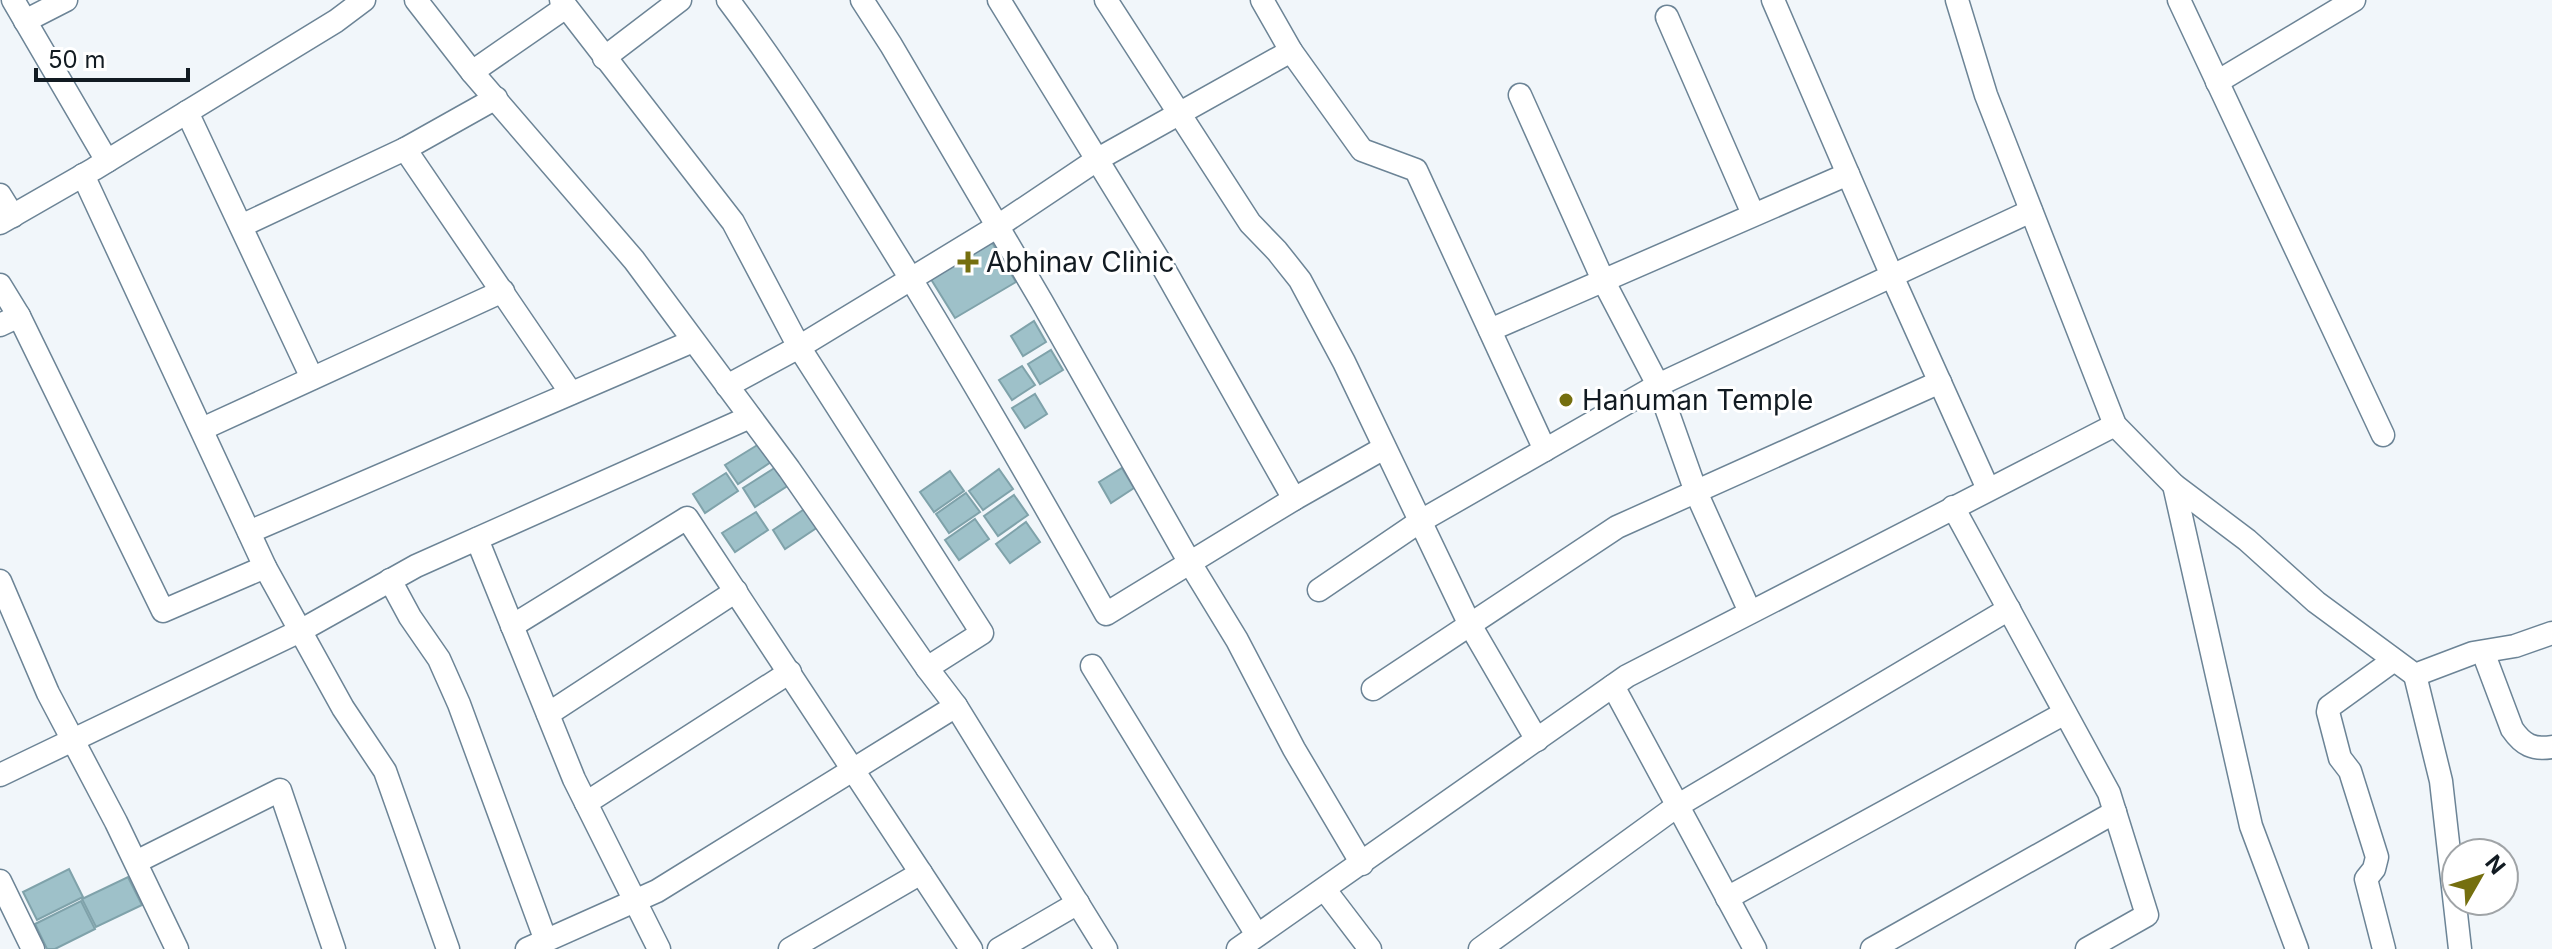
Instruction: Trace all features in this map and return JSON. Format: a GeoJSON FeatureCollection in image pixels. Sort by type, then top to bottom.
{"type":"FeatureCollection","features":[{"type":"Feature","properties":{"kind":"street"},"geometry":{"type":"LineString","coordinates":[[13,0],[107,161]]}},
{"type":"Feature","properties":{"kind":"street"},"geometry":{"type":"LineString","coordinates":[[25,21],[66,0]]}},
{"type":"Feature","properties":{"kind":"street"},"geometry":{"type":"LineString","coordinates":[[0,195],[6,219],[336,21],[364,0]]}},
{"type":"Feature","properties":{"kind":"street"},"geometry":{"type":"LineString","coordinates":[[416,0],[472,72],[634,260],[789,469],[956,706],[1106,949]]}},
{"type":"Feature","properties":{"kind":"street"},"geometry":{"type":"LineString","coordinates":[[604,58],[680,0]]}},
{"type":"Feature","properties":{"kind":"street"},"geometry":{"type":"LineString","coordinates":[[728,0],[845,170],[989,407],[1106,614],[1384,448]]}},
{"type":"Feature","properties":{"kind":"street"},"geometry":{"type":"LineString","coordinates":[[862,0],[998,226],[1237,640],[1294,749],[1362,864]]}},
{"type":"Feature","properties":{"kind":"street"},"geometry":{"type":"LineString","coordinates":[[999,0],[1163,267],[1294,499]]}},
{"type":"Feature","properties":{"kind":"street"},"geometry":{"type":"LineString","coordinates":[[1106,0],[1250,223],[1300,280],[1344,362],[1469,623],[1537,740]]}},
{"type":"Feature","properties":{"kind":"street"},"geometry":{"type":"LineString","coordinates":[[1262,0],[1291,51],[1362,150],[1416,170],[1545,450]]}},
{"type":"Feature","properties":{"kind":"street"},"geometry":{"type":"LineString","coordinates":[[1773,0],[1988,489]]}},
{"type":"Feature","properties":{"kind":"street"},"geometry":{"type":"LineString","coordinates":[[1957,0],[1986,95],[2115,425],[2174,485],[2247,540],[2316,602],[2415,675],[2441,781],[2460,949]]}},
{"type":"Feature","properties":{"kind":"street"},"geometry":{"type":"LineString","coordinates":[[2179,0],[2383,435]]}},
{"type":"Feature","properties":{"kind":"street"},"geometry":{"type":"LineString","coordinates":[[2217,82],[2354,0]]}},
{"type":"Feature","properties":{"kind":"street"},"geometry":{"type":"LineString","coordinates":[[472,72],[563,4],[733,222],[799,347],[982,633],[927,668]]}},
{"type":"Feature","properties":{"kind":"street"},"geometry":{"type":"LineString","coordinates":[[1667,17],[1753,214]]}},
{"type":"Feature","properties":{"kind":"street"},"geometry":{"type":"LineString","coordinates":[[727,386],[799,347],[998,226],[1098,159],[1291,51]]}},
{"type":"Feature","properties":{"kind":"street"},"geometry":{"type":"LineString","coordinates":[[1520,95],[1603,280],[1658,385],[1696,492],[1750,612]]}},
{"type":"Feature","properties":{"kind":"street"},"geometry":{"type":"LineString","coordinates":[[241,226],[405,149],[496,98]]}},
{"type":"Feature","properties":{"kind":"street"},"geometry":{"type":"LineString","coordinates":[[187,112],[312,378]]}},
{"type":"Feature","properties":{"kind":"street"},"geometry":{"type":"LineString","coordinates":[[405,149],[571,393]]}},
{"type":"Feature","properties":{"kind":"street"},"geometry":{"type":"LineString","coordinates":[[1490,330],[1848,174]]}},
{"type":"Feature","properties":{"kind":"street"},"geometry":{"type":"LineString","coordinates":[[83,175],[265,567],[343,708],[385,771],[448,949]]}},
{"type":"Feature","properties":{"kind":"street"},"geometry":{"type":"LineString","coordinates":[[1319,590],[1419,522],[1658,385],[2031,211]]}},
{"type":"Feature","properties":{"kind":"street"},"geometry":{"type":"LineString","coordinates":[[0,285],[9,320],[163,611],[265,567]]}},
{"type":"Feature","properties":{"kind":"street"},"geometry":{"type":"LineString","coordinates":[[202,429],[503,291]]}},
{"type":"Feature","properties":{"kind":"street"},"geometry":{"type":"LineString","coordinates":[[249,532],[693,341]]}},
{"type":"Feature","properties":{"kind":"street"},"geometry":{"type":"LineString","coordinates":[[1373,689],[1617,527],[1940,382]]}},
{"type":"Feature","properties":{"kind":"street"},"geometry":{"type":"LineString","coordinates":[[0,775],[300,631],[390,580],[750,417]]}},
{"type":"Feature","properties":{"kind":"street"},"geometry":{"type":"LineString","coordinates":[[1238,949],[1627,676],[2115,425]]}},
{"type":"Feature","properties":{"kind":"street"},"geometry":{"type":"LineString","coordinates":[[2174,485],[2251,826],[2297,949]]}},
{"type":"Feature","properties":{"kind":"street"},"geometry":{"type":"LineString","coordinates":[[1953,507],[2109,793],[2147,915],[2087,949]]}},
{"type":"Feature","properties":{"kind":"street"},"geometry":{"type":"LineString","coordinates":[[512,626],[687,518],[971,949]]}},
{"type":"Feature","properties":{"kind":"street"},"geometry":{"type":"LineString","coordinates":[[477,539],[586,803],[659,949]]}},
{"type":"Feature","properties":{"kind":"street"},"geometry":{"type":"LineString","coordinates":[[390,580],[410,617],[439,659],[459,704],[536,945],[657,891],[956,706]]}},
{"type":"Feature","properties":{"kind":"street"},"geometry":{"type":"LineString","coordinates":[[0,581],[48,693],[136,862],[177,949]]}},
{"type":"Feature","properties":{"kind":"street"},"geometry":{"type":"LineString","coordinates":[[548,714],[736,591]]}},
{"type":"Feature","properties":{"kind":"street"},"geometry":{"type":"LineString","coordinates":[[1480,949],[1677,806],[2009,609]]}},
{"type":"Feature","properties":{"kind":"street"},"geometry":{"type":"LineString","coordinates":[[2415,675],[2552,633]]}},
{"type":"Feature","properties":{"kind":"street"},"geometry":{"type":"LineString","coordinates":[[2483,652],[2518,738],[2527,746],[2540,749],[2552,747]]}},
{"type":"Feature","properties":{"kind":"street"},"geometry":{"type":"LineString","coordinates":[[2384,949],[2366,879],[2374,869],[2377,857],[2350,771],[2340,758],[2328,712],[2329,707],[2394,660]]}},
{"type":"Feature","properties":{"kind":"street"},"geometry":{"type":"LineString","coordinates":[[1092,666],[1257,935]]}},
{"type":"Feature","properties":{"kind":"street"},"geometry":{"type":"LineString","coordinates":[[586,803],[790,672]]}},
{"type":"Feature","properties":{"kind":"street"},"geometry":{"type":"LineString","coordinates":[[1613,686],[1755,949]]}},
{"type":"Feature","properties":{"kind":"street"},"geometry":{"type":"LineString","coordinates":[[1727,898],[2065,713]]}},
{"type":"Feature","properties":{"kind":"street"},"geometry":{"type":"LineString","coordinates":[[136,862],[280,790],[334,949]]}},
{"type":"Feature","properties":{"kind":"street"},"geometry":{"type":"LineString","coordinates":[[1872,949],[2115,812]]}},
{"type":"Feature","properties":{"kind":"street"},"geometry":{"type":"LineString","coordinates":[[790,949],[921,873]]}},
{"type":"Feature","properties":{"kind":"street"},"geometry":{"type":"LineString","coordinates":[[0,881],[33,949]]}},
{"type":"Feature","properties":{"kind":"street"},"geometry":{"type":"LineString","coordinates":[[1325,890],[1370,949]]}},
{"type":"Feature","properties":{"kind":"street"},"geometry":{"type":"LineString","coordinates":[[999,949],[1078,903]]}},
{"type":"Feature","properties":{"kind":"building"},"geometry":{"type":"Polygon","coordinates":[[[990,239],[1016,282],[955,318],[929,276],[990,239]]]}},
{"type":"Feature","properties":{"kind":"building"},"geometry":{"type":"Polygon","coordinates":[[[1034,321],[1046,342],[1023,356],[1011,336],[1034,321]]]}},
{"type":"Feature","properties":{"kind":"building"},"geometry":{"type":"Polygon","coordinates":[[[1051,350],[1063,370],[1040,384],[1028,364],[1051,350]]]}},
{"type":"Feature","properties":{"kind":"building"},"geometry":{"type":"Polygon","coordinates":[[[1022,366],[1035,385],[1012,400],[999,380],[1022,366]]]}},
{"type":"Feature","properties":{"kind":"building"},"geometry":{"type":"Polygon","coordinates":[[[1035,394],[1047,414],[1025,428],[1012,408],[1035,394]]]}},
{"type":"Feature","properties":{"kind":"building"},"geometry":{"type":"Polygon","coordinates":[[[759,444],[771,462],[738,484],[725,465],[759,444]]]}},
{"type":"Feature","properties":{"kind":"building"},"geometry":{"type":"Polygon","coordinates":[[[776,467],[789,485],[755,507],[743,488],[776,467]]]}},
{"type":"Feature","properties":{"kind":"building"},"geometry":{"type":"Polygon","coordinates":[[[1122,468],[1134,488],[1111,503],[1099,482],[1122,468]]]}},
{"type":"Feature","properties":{"kind":"building"},"geometry":{"type":"Polygon","coordinates":[[[999,469],[1013,489],[983,510],[969,491],[999,469]]]}},
{"type":"Feature","properties":{"kind":"building"},"geometry":{"type":"Polygon","coordinates":[[[950,471],[964,491],[934,512],[920,492],[950,471]]]}},
{"type":"Feature","properties":{"kind":"building"},"geometry":{"type":"Polygon","coordinates":[[[726,473],[738,491],[705,513],[693,494],[726,473]]]}},
{"type":"Feature","properties":{"kind":"building"},"geometry":{"type":"Polygon","coordinates":[[[966,493],[980,512],[949,533],[936,514],[966,493]]]}},
{"type":"Feature","properties":{"kind":"building"},"geometry":{"type":"Polygon","coordinates":[[[1014,495],[1028,515],[998,536],[984,516],[1014,495]]]}},
{"type":"Feature","properties":{"kind":"building"},"geometry":{"type":"Polygon","coordinates":[[[806,508],[818,527],[785,549],[773,530],[806,508]]]}},
{"type":"Feature","properties":{"kind":"building"},"geometry":{"type":"Polygon","coordinates":[[[756,512],[768,530],[735,552],[722,533],[756,512]]]}},
{"type":"Feature","properties":{"kind":"building"},"geometry":{"type":"Polygon","coordinates":[[[975,519],[989,539],[959,560],[945,540],[975,519]]]}},
{"type":"Feature","properties":{"kind":"building"},"geometry":{"type":"Polygon","coordinates":[[[1026,522],[1040,542],[1010,563],[996,544],[1026,522]]]}},
{"type":"Feature","properties":{"kind":"building"},"geometry":{"type":"Polygon","coordinates":[[[69,869],[83,897],[37,920],[23,892],[69,869]]]}},
{"type":"Feature","properties":{"kind":"building"},"geometry":{"type":"Polygon","coordinates":[[[128,877],[142,905],[96,927],[82,899],[128,877]]]}},
{"type":"Feature","properties":{"kind":"building"},"geometry":{"type":"Polygon","coordinates":[[[81,901],[95,929],[55,949],[47,949],[35,924],[81,901]]]}},
{"type":"Feature","properties":{"kind":"place","name":"Abhinav Clinic"},"geometry":{"type":"Point","coordinates":[968,262]}},
{"type":"Feature","properties":{"kind":"place","name":"Hanuman Temple"},"geometry":{"type":"Point","coordinates":[1566,400]}}]}
